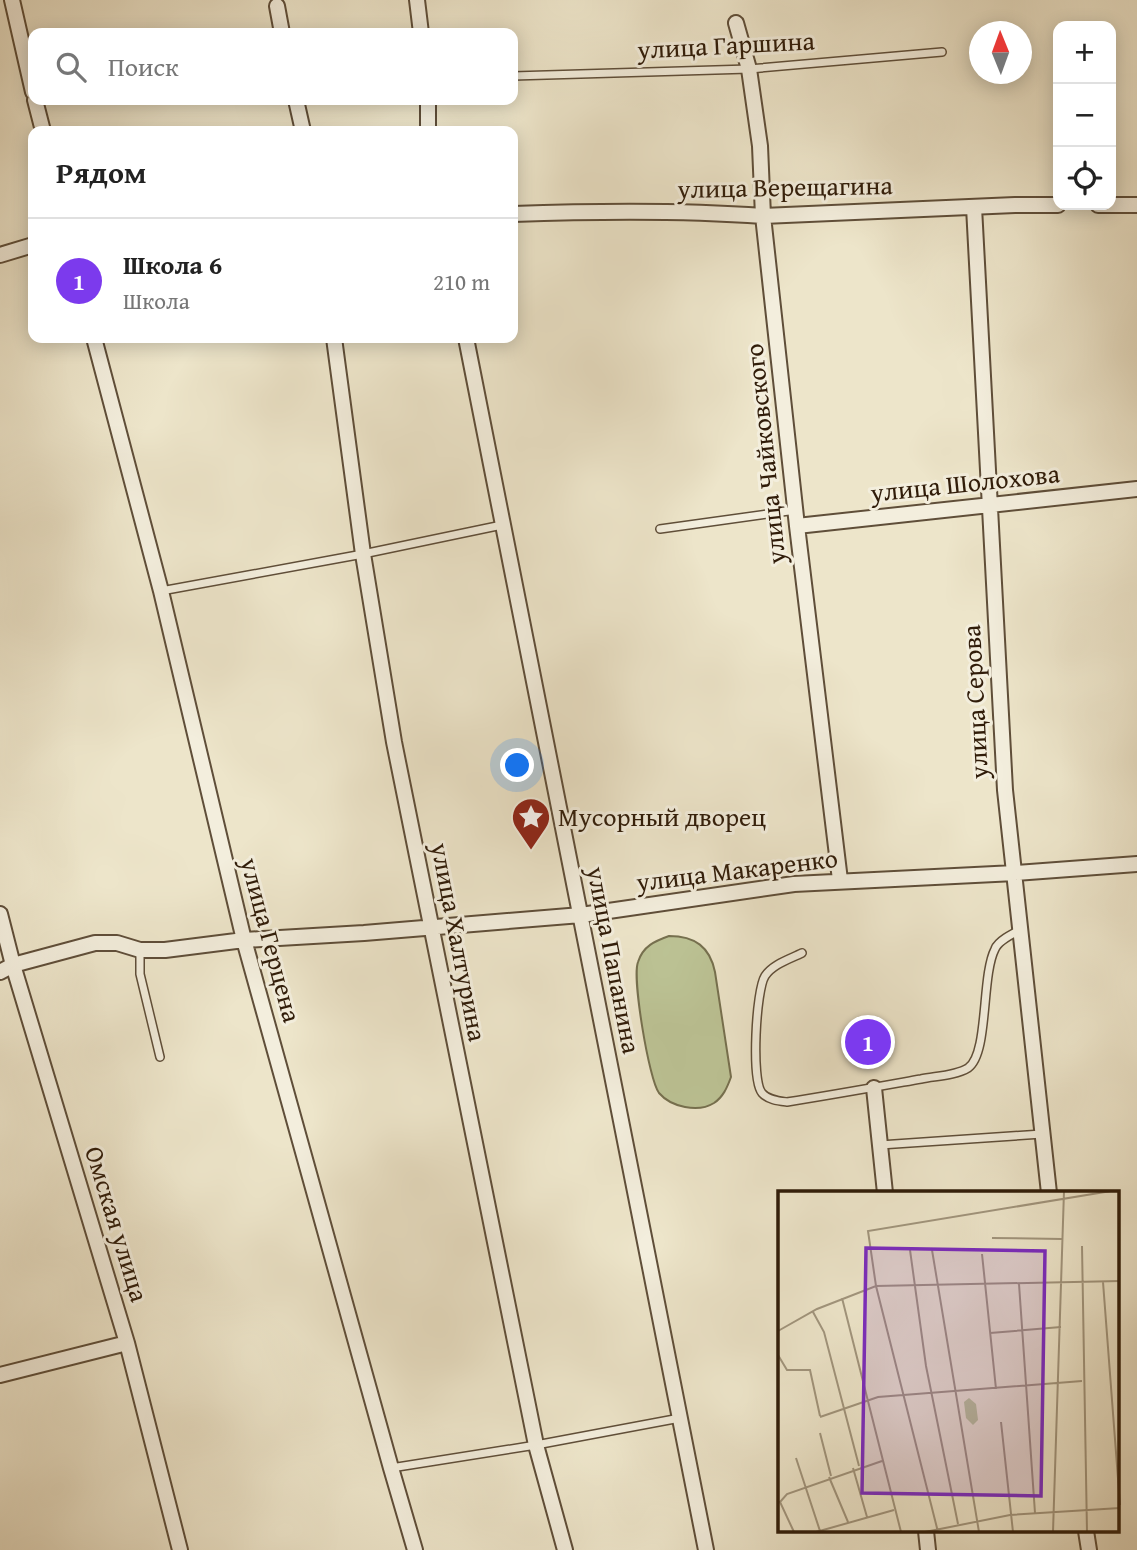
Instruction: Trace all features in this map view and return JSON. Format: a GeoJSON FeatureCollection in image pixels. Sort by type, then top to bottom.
{"type":"FeatureCollection","features":[{"type":"Feature","properties":{"kind":"street"},"geometry":{"type":"LineString","coordinates":[[12,0],[28,66]]}},
{"type":"Feature","properties":{"kind":"street"},"geometry":{"type":"LineString","coordinates":[[417,0],[420,28]]}},
{"type":"Feature","properties":{"kind":"street"},"geometry":{"type":"LineString","coordinates":[[277,6],[281,28]]}},
{"type":"Feature","properties":{"kind":"street","name":"улица Чайковского"},"geometry":{"type":"LineString","coordinates":[[736,23],[749,69],[760,146],[763,216],[840,880]]}},
{"type":"Feature","properties":{"kind":"street"},"geometry":{"type":"LineString","coordinates":[[36,105],[42,126]]}},
{"type":"Feature","properties":{"kind":"street"},"geometry":{"type":"LineString","coordinates":[[297,105],[302,126]]}},
{"type":"Feature","properties":{"kind":"street"},"geometry":{"type":"LineString","coordinates":[[428,105],[428,126]]}},
{"type":"Feature","properties":{"kind":"street","name":"улица Верещагина"},"geometry":{"type":"LineString","coordinates":[[518,214],[725,213],[763,216],[1053,205]]}},
{"type":"Feature","properties":{"kind":"street"},"geometry":{"type":"LineString","coordinates":[[1116,205],[1137,205]]}},
{"type":"Feature","properties":{"kind":"street","name":"улица Серова"},"geometry":{"type":"LineString","coordinates":[[974,207],[1005,790],[1049,1191]]}},
{"type":"Feature","properties":{"kind":"street"},"geometry":{"type":"LineString","coordinates":[[0,255],[28,247]]}},
{"type":"Feature","properties":{"kind":"street","name":"улица Герцена"},"geometry":{"type":"LineString","coordinates":[[95,343],[160,591],[244,940],[415,1550]]}},
{"type":"Feature","properties":{"kind":"street","name":"улица Халтурина"},"geometry":{"type":"LineString","coordinates":[[335,343],[363,554],[394,742],[536,1445],[565,1550]]}},
{"type":"Feature","properties":{"kind":"street","name":"улица Папанина"},"geometry":{"type":"LineString","coordinates":[[467,343],[706,1550]]}},
{"type":"Feature","properties":{"kind":"street","name":"улица Шолохова"},"geometry":{"type":"LineString","coordinates":[[797,526],[1137,489]]}},
{"type":"Feature","properties":{"kind":"street","name":"улица Макаренко"},"geometry":{"type":"LineString","coordinates":[[7,968],[95,943],[117,943],[141,950],[165,950],[244,940],[581,915],[794,884],[1137,864]]}},
{"type":"Feature","properties":{"kind":"street","name":"Омская улица"},"geometry":{"type":"LineString","coordinates":[[0,914],[7,968],[127,1343],[180,1550]]}},
{"type":"Feature","properties":{"kind":"street"},"geometry":{"type":"LineString","coordinates":[[874,1087],[885,1191]]}},
{"type":"Feature","properties":{"kind":"street"},"geometry":{"type":"LineString","coordinates":[[0,1375],[127,1343]]}},
{"type":"Feature","properties":{"kind":"street"},"geometry":{"type":"LineString","coordinates":[[926,1532],[928,1550]]}},
{"type":"Feature","properties":{"kind":"street"},"geometry":{"type":"LineString","coordinates":[[1086,1532],[1089,1550]]}},
{"type":"Feature","properties":{"kind":"lane","name":"улица Гаршина"},"geometry":{"type":"LineString","coordinates":[[518,76],[749,69],[942,52]]}},
{"type":"Feature","properties":{"kind":"lane"},"geometry":{"type":"LineString","coordinates":[[660,529],[796,510]]}},
{"type":"Feature","properties":{"kind":"lane"},"geometry":{"type":"LineString","coordinates":[[160,591],[502,526]]}},
{"type":"Feature","properties":{"kind":"lane"},"geometry":{"type":"LineString","coordinates":[[802,953],[770,969],[763,979],[760,992],[755,1067],[762,1094],[773,1100],[787,1102],[966,1069],[973,1063],[980,1047],[988,970],[995,947],[1020,929]]}},
{"type":"Feature","properties":{"kind":"lane"},"geometry":{"type":"LineString","coordinates":[[141,950],[140,974],[160,1057]]}},
{"type":"Feature","properties":{"kind":"lane"},"geometry":{"type":"LineString","coordinates":[[879,1145],[1042,1134]]}},
{"type":"Feature","properties":{"kind":"lane"},"geometry":{"type":"LineString","coordinates":[[391,1468],[681,1418]]}},
{"type":"Feature","properties":{"kind":"green space"},"geometry":{"type":"Polygon","coordinates":[[[669,936],[686,938],[700,945],[713,963],[715,972],[731,1077],[720,1098],[700,1108],[677,1105],[659,1093],[646,1050],[637,987],[638,962],[646,948],[669,936]]]}},
{"type":"Feature","properties":{"kind":"place","name":"Мусорный дворец"},"geometry":{"type":"Point","coordinates":[531,851]}},
{"type":"Feature","properties":{"kind":"place","name":"Школа 6"},"geometry":{"type":"Point","coordinates":[868,1042]}}]}
